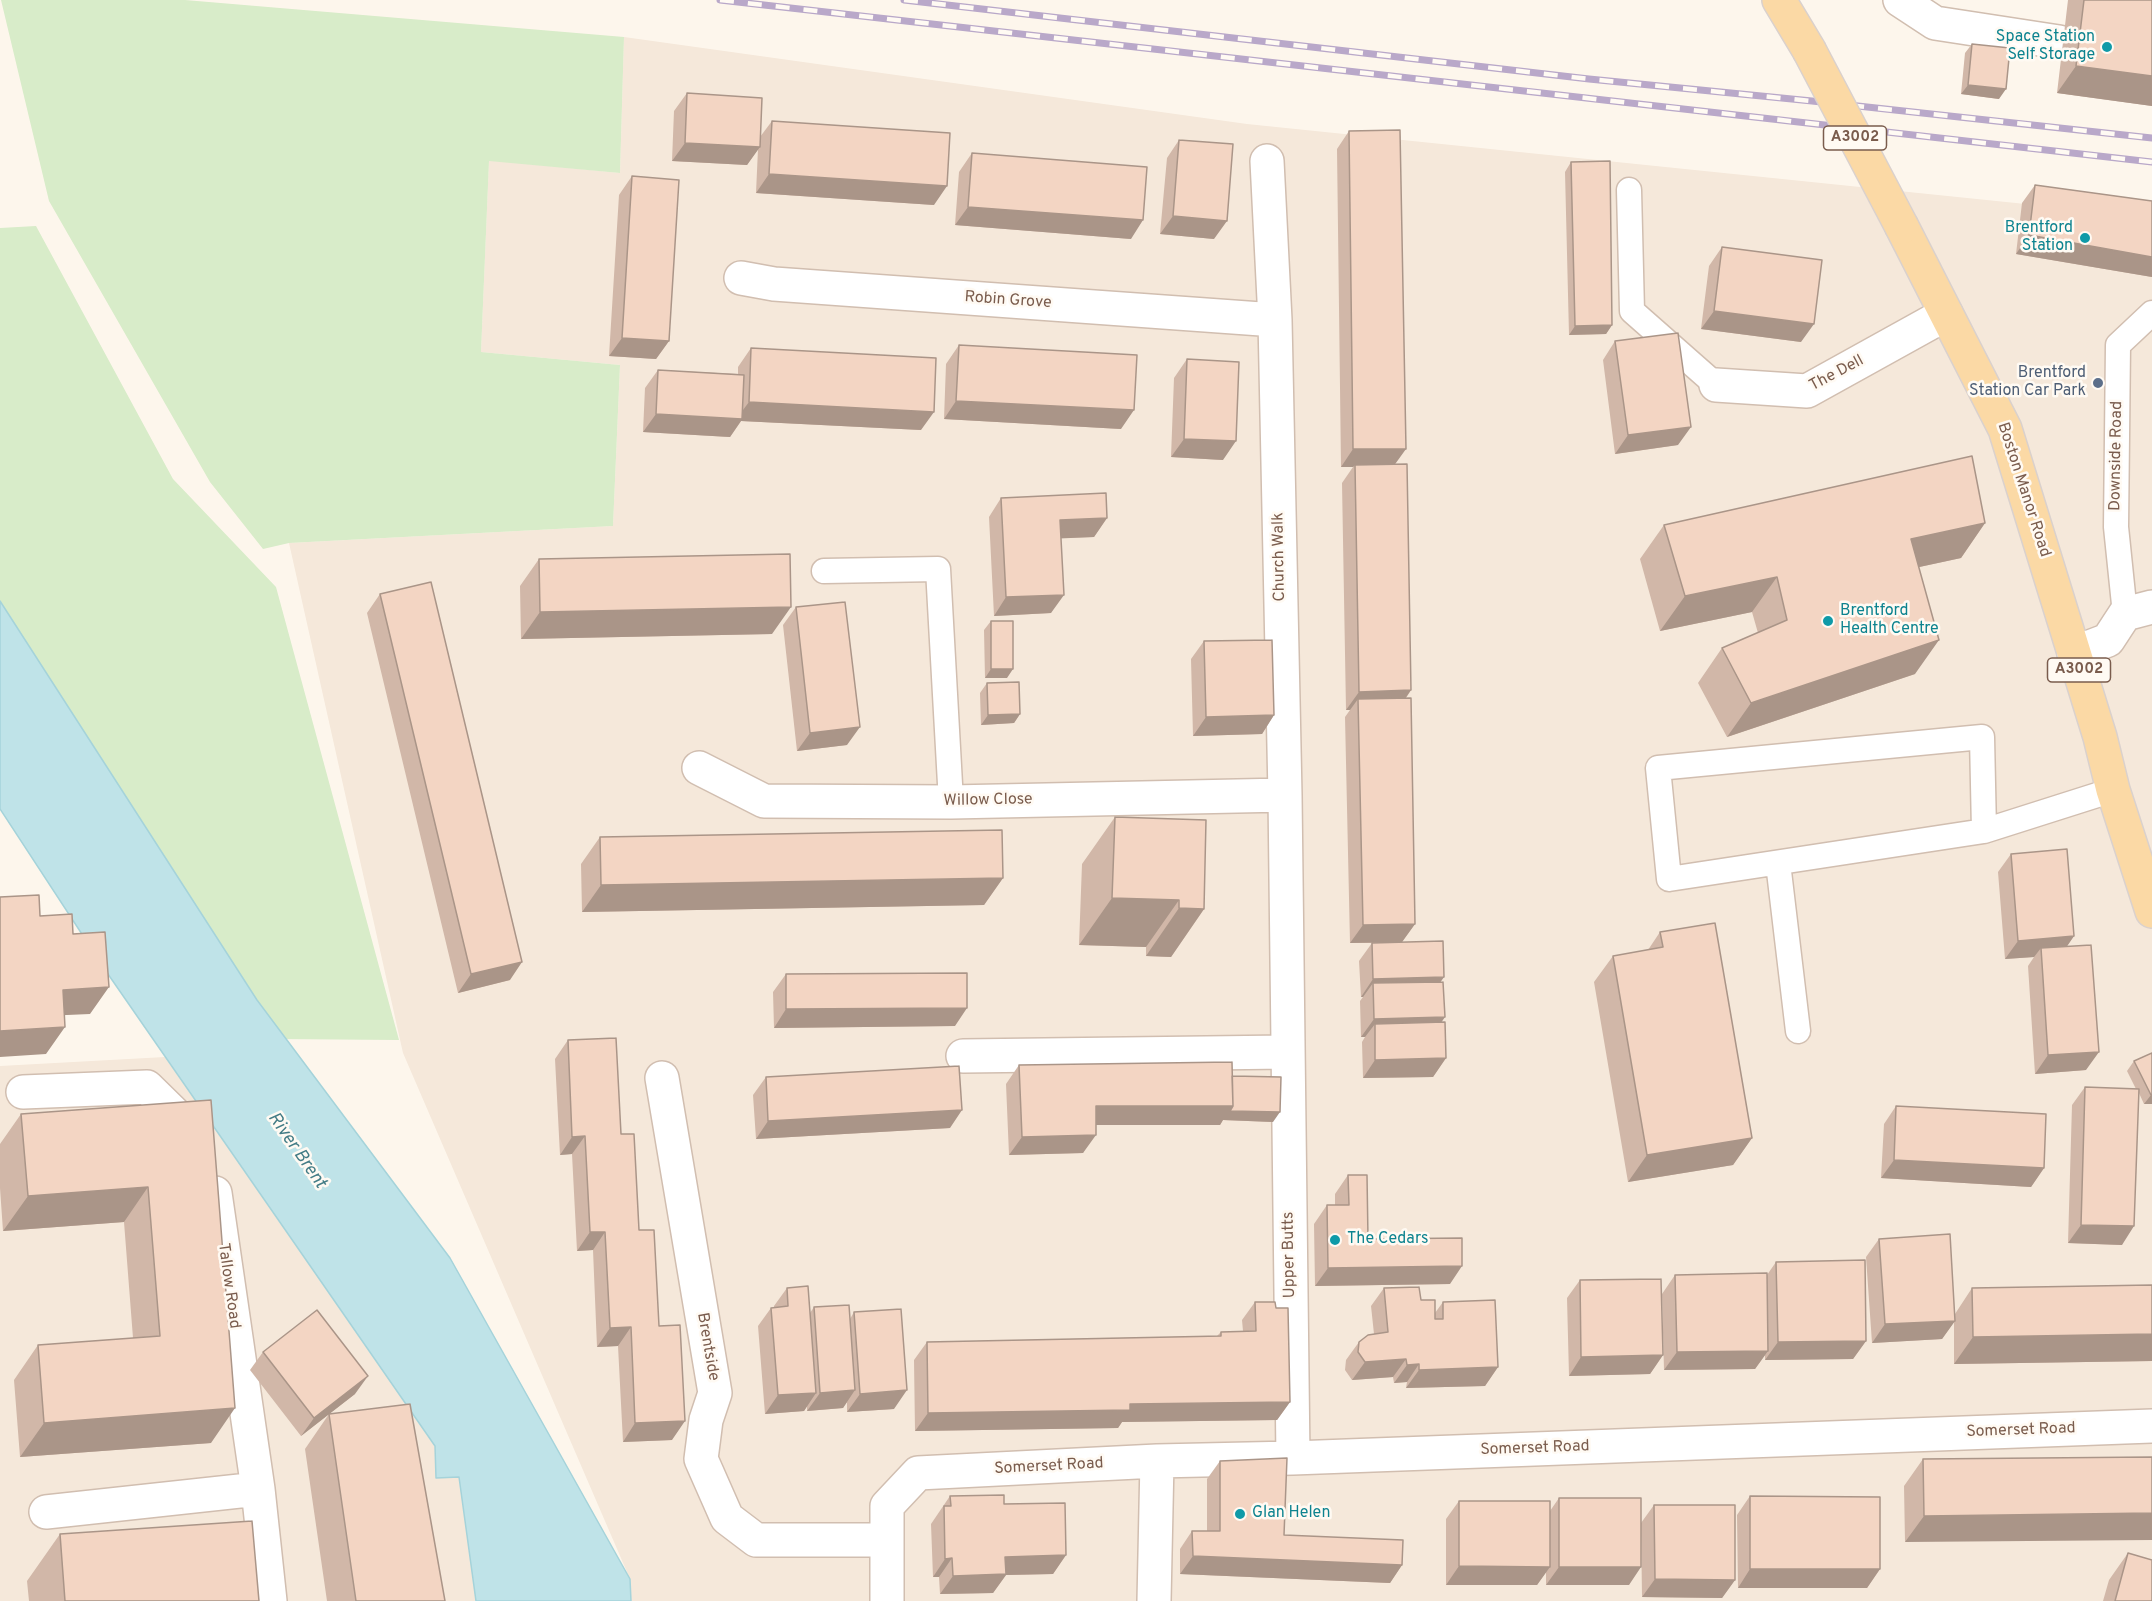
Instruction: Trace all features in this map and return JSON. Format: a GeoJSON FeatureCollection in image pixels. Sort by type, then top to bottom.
{"type":"FeatureCollection","features":[{"type":"Feature","properties":{"kind":"main road","name":"Boston Manor Road"},"geometry":{"type":"LineString","coordinates":[[1779,0],[1809,50],[2005,429],[2100,737],[2113,790],[2152,911]]}},
{"type":"Feature","properties":{"kind":"street"},"geometry":{"type":"LineString","coordinates":[[1899,0],[1935,23],[2059,42]]}},
{"type":"Feature","properties":{"kind":"street","name":"Church Walk"},"geometry":{"type":"LineString","coordinates":[[1267,161],[1275,320],[1287,954]]}},
{"type":"Feature","properties":{"kind":"street","name":"Robin Grove"},"geometry":{"type":"LineString","coordinates":[[741,278],[774,284],[1275,320]]}},
{"type":"Feature","properties":{"kind":"street","name":"The Dell"},"geometry":{"type":"LineString","coordinates":[[1716,385],[1807,392],[1946,314]]}},
{"type":"Feature","properties":{"kind":"street"},"geometry":{"type":"LineString","coordinates":[[2074,653],[2108,640],[2139,611]]}},
{"type":"Feature","properties":{"kind":"street","name":"Willow Close"},"geometry":{"type":"LineString","coordinates":[[699,768],[764,801],[951,802],[1285,795]]}},
{"type":"Feature","properties":{"kind":"street","name":"Upper Butts"},"geometry":{"type":"LineString","coordinates":[[1287,954],[1293,1458]]}},
{"type":"Feature","properties":{"kind":"street"},"geometry":{"type":"LineString","coordinates":[[963,1056],[1287,1052]]}},
{"type":"Feature","properties":{"kind":"street","name":"Brentside"},"geometry":{"type":"LineString","coordinates":[[662,1078],[715,1392],[706,1420],[701,1459],[727,1518],[756,1540],[885,1540]]}},
{"type":"Feature","properties":{"kind":"street","name":"Tallow Road"},"geometry":{"type":"LineString","coordinates":[[23,1092],[147,1087],[208,1147],[258,1489],[270,1601]]}},
{"type":"Feature","properties":{"kind":"street","name":"Somerset Road"},"geometry":{"type":"LineString","coordinates":[[885,1540],[886,1506],[918,1473],[1157,1461],[2152,1426]]}},
{"type":"Feature","properties":{"kind":"street"},"geometry":{"type":"LineString","coordinates":[[1154,1601],[1157,1461]]}},
{"type":"Feature","properties":{"kind":"street"},"geometry":{"type":"LineString","coordinates":[[46,1512],[258,1489]]}},
{"type":"Feature","properties":{"kind":"street"},"geometry":{"type":"LineString","coordinates":[[885,1540],[887,1601]]}},
{"type":"Feature","properties":{"kind":"lane"},"geometry":{"type":"LineString","coordinates":[[1629,190],[1632,310],[1716,385]]}},
{"type":"Feature","properties":{"kind":"lane","name":"Downside Road"},"geometry":{"type":"LineString","coordinates":[[2139,611],[2116,527],[2118,345],[2152,313]]}},
{"type":"Feature","properties":{"kind":"lane"},"geometry":{"type":"LineString","coordinates":[[825,571],[938,569],[951,802]]}},
{"type":"Feature","properties":{"kind":"lane"},"geometry":{"type":"LineString","coordinates":[[1984,831],[1982,737],[1658,768],[1669,879],[1984,831],[2113,790]]}},
{"type":"Feature","properties":{"kind":"lane"},"geometry":{"type":"LineString","coordinates":[[1778,862],[1798,1030]]}},
{"type":"Feature","properties":{"kind":"shaded area"},"geometry":{"type":"Polygon","coordinates":[[[624,37],[1247,124],[2152,217],[2152,1601],[631,1601],[630,1579],[403,1053],[289,543],[613,526],[620,365],[481,352],[489,160],[620,173],[624,37]]]}},
{"type":"Feature","properties":{"kind":"shaded area"},"geometry":{"type":"Polygon","coordinates":[[[165,1057],[435,1446],[436,1477],[459,1477],[476,1601],[0,1601],[0,1066],[165,1057]]]}},
{"type":"Feature","properties":{"kind":"green space"},"geometry":{"type":"Polygon","coordinates":[[[1,0],[185,0],[624,37],[620,173],[489,161],[481,352],[620,365],[613,526],[289,543],[263,549],[210,482],[49,201],[1,0]]]}},
{"type":"Feature","properties":{"kind":"green space"},"geometry":{"type":"Polygon","coordinates":[[[36,226],[173,479],[276,587],[399,1040],[274,1039],[0,635],[0,228],[36,226]]]}},
{"type":"Feature","properties":{"kind":"water","name":"River Brent"},"geometry":{"type":"Polygon","coordinates":[[[0,601],[257,1000],[450,1258],[630,1579],[631,1601],[476,1601],[459,1477],[436,1478],[435,1446],[110,977],[0,809],[0,601]]]}},
{"type":"Feature","properties":{"kind":"building"},"geometry":{"type":"Polygon","coordinates":[[[2084,0],[2152,0],[2152,76],[2076,66],[2084,0]]]}},
{"type":"Feature","properties":{"kind":"building"},"geometry":{"type":"Polygon","coordinates":[[[1972,44],[2010,48],[2006,89],[1968,85],[1972,44]]]}},
{"type":"Feature","properties":{"kind":"building"},"geometry":{"type":"Polygon","coordinates":[[[687,93],[762,98],[760,147],[685,143],[687,93]]]}},
{"type":"Feature","properties":{"kind":"building"},"geometry":{"type":"Polygon","coordinates":[[[772,121],[950,133],[947,186],[769,174],[772,121]]]}},
{"type":"Feature","properties":{"kind":"building"},"geometry":{"type":"Polygon","coordinates":[[[1400,130],[1406,449],[1353,449],[1349,131],[1400,130]]]}},
{"type":"Feature","properties":{"kind":"building"},"geometry":{"type":"Polygon","coordinates":[[[1179,140],[1233,144],[1227,221],[1173,216],[1179,140]]]}},
{"type":"Feature","properties":{"kind":"building"},"geometry":{"type":"Polygon","coordinates":[[[972,153],[1147,167],[1143,220],[968,207],[972,153]]]}},
{"type":"Feature","properties":{"kind":"building"},"geometry":{"type":"Polygon","coordinates":[[[1610,161],[1612,325],[1575,326],[1571,162],[1610,161]]]}},
{"type":"Feature","properties":{"kind":"building"},"geometry":{"type":"Polygon","coordinates":[[[632,176],[679,180],[669,341],[622,338],[632,176]]]}},
{"type":"Feature","properties":{"kind":"building"},"geometry":{"type":"Polygon","coordinates":[[[2035,185],[2152,201],[2152,257],[2029,235],[2035,185]]]}},
{"type":"Feature","properties":{"kind":"building"},"geometry":{"type":"Polygon","coordinates":[[[1722,247],[1822,260],[1814,324],[1714,311],[1722,247]]]}},
{"type":"Feature","properties":{"kind":"building"},"geometry":{"type":"Polygon","coordinates":[[[1678,333],[1691,427],[1628,435],[1615,341],[1678,333]]]}},
{"type":"Feature","properties":{"kind":"building"},"geometry":{"type":"Polygon","coordinates":[[[959,345],[1137,355],[1134,410],[956,401],[959,345]]]}},
{"type":"Feature","properties":{"kind":"building"},"geometry":{"type":"Polygon","coordinates":[[[751,348],[936,358],[934,412],[749,402],[751,348]]]}},
{"type":"Feature","properties":{"kind":"building"},"geometry":{"type":"Polygon","coordinates":[[[1187,359],[1239,362],[1236,441],[1184,439],[1187,359]]]}},
{"type":"Feature","properties":{"kind":"building"},"geometry":{"type":"Polygon","coordinates":[[[658,370],[744,375],[742,419],[656,414],[658,370]]]}},
{"type":"Feature","properties":{"kind":"building","name":"Brentford Health Centre"},"geometry":{"type":"Polygon","coordinates":[[[1972,456],[1985,523],[1911,539],[1939,640],[1751,703],[1722,648],[1787,620],[1777,577],[1685,596],[1664,525],[1972,456]]]}},
{"type":"Feature","properties":{"kind":"building"},"geometry":{"type":"Polygon","coordinates":[[[1407,464],[1411,690],[1359,692],[1355,465],[1407,464]]]}},
{"type":"Feature","properties":{"kind":"building"},"geometry":{"type":"Polygon","coordinates":[[[1106,493],[1107,518],[1060,520],[1064,595],[1006,597],[1001,498],[1106,493]]]}},
{"type":"Feature","properties":{"kind":"building"},"geometry":{"type":"Polygon","coordinates":[[[790,554],[791,607],[540,612],[539,559],[790,554]]]}},
{"type":"Feature","properties":{"kind":"building"},"geometry":{"type":"Polygon","coordinates":[[[431,582],[522,962],[471,974],[380,594],[431,582]]]}},
{"type":"Feature","properties":{"kind":"building"},"geometry":{"type":"Polygon","coordinates":[[[845,602],[860,727],[810,733],[796,607],[845,602]]]}},
{"type":"Feature","properties":{"kind":"building"},"geometry":{"type":"Polygon","coordinates":[[[991,621],[1013,621],[1013,669],[991,669],[991,621]]]}},
{"type":"Feature","properties":{"kind":"building"},"geometry":{"type":"Polygon","coordinates":[[[1272,640],[1274,715],[1206,717],[1204,641],[1272,640]]]}},
{"type":"Feature","properties":{"kind":"building"},"geometry":{"type":"Polygon","coordinates":[[[1019,682],[1020,714],[988,715],[987,683],[1019,682]]]}},
{"type":"Feature","properties":{"kind":"building"},"geometry":{"type":"Polygon","coordinates":[[[1411,698],[1415,924],[1363,925],[1358,699],[1411,698]]]}},
{"type":"Feature","properties":{"kind":"building"},"geometry":{"type":"Polygon","coordinates":[[[1115,817],[1206,820],[1204,909],[1179,908],[1179,900],[1112,898],[1115,817]]]}},
{"type":"Feature","properties":{"kind":"building"},"geometry":{"type":"Polygon","coordinates":[[[1002,830],[1003,878],[601,885],[600,837],[1002,830]]]}},
{"type":"Feature","properties":{"kind":"building"},"geometry":{"type":"Polygon","coordinates":[[[2067,849],[2074,936],[2018,941],[2011,854],[2067,849]]]}},
{"type":"Feature","properties":{"kind":"building"},"geometry":{"type":"Polygon","coordinates":[[[39,895],[40,916],[72,914],[73,934],[105,932],[109,987],[63,990],[65,1027],[0,1031],[0,897],[39,895]]]}},
{"type":"Feature","properties":{"kind":"building"},"geometry":{"type":"Polygon","coordinates":[[[1715,923],[1752,1138],[1647,1155],[1613,956],[1663,947],[1660,932],[1715,923]]]}},
{"type":"Feature","properties":{"kind":"building"},"geometry":{"type":"Polygon","coordinates":[[[1443,941],[1444,977],[1373,979],[1372,943],[1443,941]]]}},
{"type":"Feature","properties":{"kind":"building"},"geometry":{"type":"Polygon","coordinates":[[[2091,945],[2099,1052],[2048,1055],[2041,948],[2091,945]]]}},
{"type":"Feature","properties":{"kind":"building"},"geometry":{"type":"Polygon","coordinates":[[[967,973],[967,1008],[786,1009],[786,974],[967,973]]]}},
{"type":"Feature","properties":{"kind":"building"},"geometry":{"type":"Polygon","coordinates":[[[1443,982],[1445,1017],[1374,1019],[1373,983],[1443,982]]]}},
{"type":"Feature","properties":{"kind":"building"},"geometry":{"type":"Polygon","coordinates":[[[1445,1022],[1446,1058],[1375,1060],[1375,1024],[1445,1022]]]}},
{"type":"Feature","properties":{"kind":"building"},"geometry":{"type":"Polygon","coordinates":[[[616,1038],[621,1134],[634,1134],[639,1230],[654,1230],[659,1326],[680,1325],[685,1421],[635,1423],[631,1327],[610,1328],[605,1232],[590,1232],[585,1136],[572,1137],[568,1040],[616,1038]]]}},
{"type":"Feature","properties":{"kind":"building"},"geometry":{"type":"Polygon","coordinates":[[[2152,1053],[2152,1095],[2151,1095],[2134,1061],[2152,1053]]]}},
{"type":"Feature","properties":{"kind":"building"},"geometry":{"type":"Polygon","coordinates":[[[1232,1062],[1233,1106],[1096,1106],[1096,1135],[1022,1137],[1019,1065],[1232,1062]]]}},
{"type":"Feature","properties":{"kind":"building"},"geometry":{"type":"Polygon","coordinates":[[[959,1066],[962,1110],[768,1121],[766,1077],[959,1066]]]}},
{"type":"Feature","properties":{"kind":"building"},"geometry":{"type":"Polygon","coordinates":[[[1232,1076],[1281,1077],[1280,1112],[1230,1111],[1233,1106],[1232,1076]]]}},
{"type":"Feature","properties":{"kind":"building"},"geometry":{"type":"Polygon","coordinates":[[[2085,1087],[2139,1089],[2134,1226],[2081,1225],[2085,1087]]]}},
{"type":"Feature","properties":{"kind":"building"},"geometry":{"type":"Polygon","coordinates":[[[211,1100],[235,1408],[44,1423],[38,1345],[160,1336],[148,1187],[28,1196],[21,1114],[211,1100]]]}},
{"type":"Feature","properties":{"kind":"building"},"geometry":{"type":"Polygon","coordinates":[[[1896,1106],[2046,1114],[2044,1168],[1894,1160],[1896,1106]]]}},
{"type":"Feature","properties":{"kind":"building"},"geometry":{"type":"Polygon","coordinates":[[[1348,1175],[1367,1175],[1368,1239],[1462,1238],[1462,1266],[1328,1268],[1327,1205],[1349,1205],[1348,1175]]]}},
{"type":"Feature","properties":{"kind":"building"},"geometry":{"type":"Polygon","coordinates":[[[1950,1234],[1955,1321],[1885,1324],[1879,1239],[1950,1234]]]}},
{"type":"Feature","properties":{"kind":"building"},"geometry":{"type":"Polygon","coordinates":[[[1865,1260],[1866,1341],[1778,1342],[1776,1262],[1865,1260]]]}},
{"type":"Feature","properties":{"kind":"building"},"geometry":{"type":"Polygon","coordinates":[[[1767,1273],[1768,1351],[1677,1352],[1675,1275],[1767,1273]]]}},
{"type":"Feature","properties":{"kind":"building"},"geometry":{"type":"Polygon","coordinates":[[[1661,1279],[1663,1355],[1581,1357],[1580,1280],[1661,1279]]]}},
{"type":"Feature","properties":{"kind":"building"},"geometry":{"type":"Polygon","coordinates":[[[2152,1285],[2152,1334],[1973,1337],[1972,1288],[2152,1285]]]}},
{"type":"Feature","properties":{"kind":"building"},"geometry":{"type":"Polygon","coordinates":[[[808,1286],[816,1393],[778,1395],[771,1308],[788,1306],[787,1288],[808,1286]]]}},
{"type":"Feature","properties":{"kind":"building"},"geometry":{"type":"Polygon","coordinates":[[[1419,1287],[1421,1300],[1435,1300],[1435,1319],[1443,1319],[1443,1302],[1495,1300],[1498,1367],[1419,1370],[1419,1364],[1407,1365],[1406,1359],[1365,1362],[1358,1352],[1359,1342],[1368,1335],[1388,1332],[1384,1288],[1419,1287]]]}},
{"type":"Feature","properties":{"kind":"building"},"geometry":{"type":"Polygon","coordinates":[[[1255,1302],[1275,1302],[1276,1308],[1288,1308],[1290,1402],[1130,1404],[1130,1410],[928,1413],[927,1342],[1221,1336],[1221,1332],[1256,1331],[1255,1302]]]}},
{"type":"Feature","properties":{"kind":"building"},"geometry":{"type":"Polygon","coordinates":[[[849,1305],[855,1390],[820,1393],[814,1307],[849,1305]]]}},
{"type":"Feature","properties":{"kind":"building"},"geometry":{"type":"Polygon","coordinates":[[[901,1309],[907,1390],[860,1394],[854,1312],[901,1309]]]}},
{"type":"Feature","properties":{"kind":"building"},"geometry":{"type":"Polygon","coordinates":[[[317,1310],[368,1376],[314,1418],[263,1352],[317,1310]]]}},
{"type":"Feature","properties":{"kind":"building"},"geometry":{"type":"Polygon","coordinates":[[[410,1404],[445,1601],[356,1601],[329,1414],[410,1404]]]}},
{"type":"Feature","properties":{"kind":"building"},"geometry":{"type":"Polygon","coordinates":[[[2152,1457],[2152,1513],[1924,1516],[1923,1459],[2152,1457]]]}},
{"type":"Feature","properties":{"kind":"building"},"geometry":{"type":"Polygon","coordinates":[[[1287,1458],[1284,1535],[1403,1540],[1402,1565],[1193,1556],[1192,1531],[1220,1531],[1220,1461],[1287,1458]]]}},
{"type":"Feature","properties":{"kind":"building"},"geometry":{"type":"Polygon","coordinates":[[[1004,1495],[1004,1504],[1065,1503],[1066,1555],[1005,1557],[1006,1574],[953,1576],[952,1558],[945,1559],[944,1506],[951,1506],[950,1496],[1004,1495]]]}},
{"type":"Feature","properties":{"kind":"building"},"geometry":{"type":"Polygon","coordinates":[[[1750,1496],[1880,1497],[1880,1569],[1750,1569],[1750,1496]]]}},
{"type":"Feature","properties":{"kind":"building"},"geometry":{"type":"Polygon","coordinates":[[[1559,1498],[1641,1498],[1641,1567],[1559,1567],[1559,1498]]]}},
{"type":"Feature","properties":{"kind":"building"},"geometry":{"type":"Polygon","coordinates":[[[1459,1501],[1550,1501],[1550,1567],[1459,1566],[1459,1501]]]}},
{"type":"Feature","properties":{"kind":"building"},"geometry":{"type":"Polygon","coordinates":[[[1654,1505],[1735,1505],[1735,1580],[1655,1579],[1654,1505]]]}},
{"type":"Feature","properties":{"kind":"building"},"geometry":{"type":"Polygon","coordinates":[[[252,1521],[259,1601],[65,1601],[60,1534],[252,1521]]]}},
{"type":"Feature","properties":{"kind":"building"},"geometry":{"type":"Polygon","coordinates":[[[2128,1553],[2152,1560],[2152,1601],[2115,1601],[2128,1553]]]}},
{"type":"Feature","properties":{"kind":"railway"},"geometry":{"type":"LineString","coordinates":[[720,0],[2152,162]]}},
{"type":"Feature","properties":{"kind":"railway"},"geometry":{"type":"LineString","coordinates":[[904,0],[1589,79],[2152,138]]}},
{"type":"Feature","properties":{"kind":"place","name":"Space Station Self Storage"},"geometry":{"type":"Point","coordinates":[2107,47]}},
{"type":"Feature","properties":{"kind":"place","name":"Brentford Station"},"geometry":{"type":"Point","coordinates":[2085,238]}},
{"type":"Feature","properties":{"kind":"place","name":"Brentford Station Car Park"},"geometry":{"type":"Point","coordinates":[2098,383]}},
{"type":"Feature","properties":{"kind":"place","name":"Brentford Health Centre"},"geometry":{"type":"Point","coordinates":[1828,621]}},
{"type":"Feature","properties":{"kind":"place","name":"The Cedars"},"geometry":{"type":"Point","coordinates":[1335,1240]}},
{"type":"Feature","properties":{"kind":"place","name":"Glan Helen"},"geometry":{"type":"Point","coordinates":[1240,1514]}}]}
